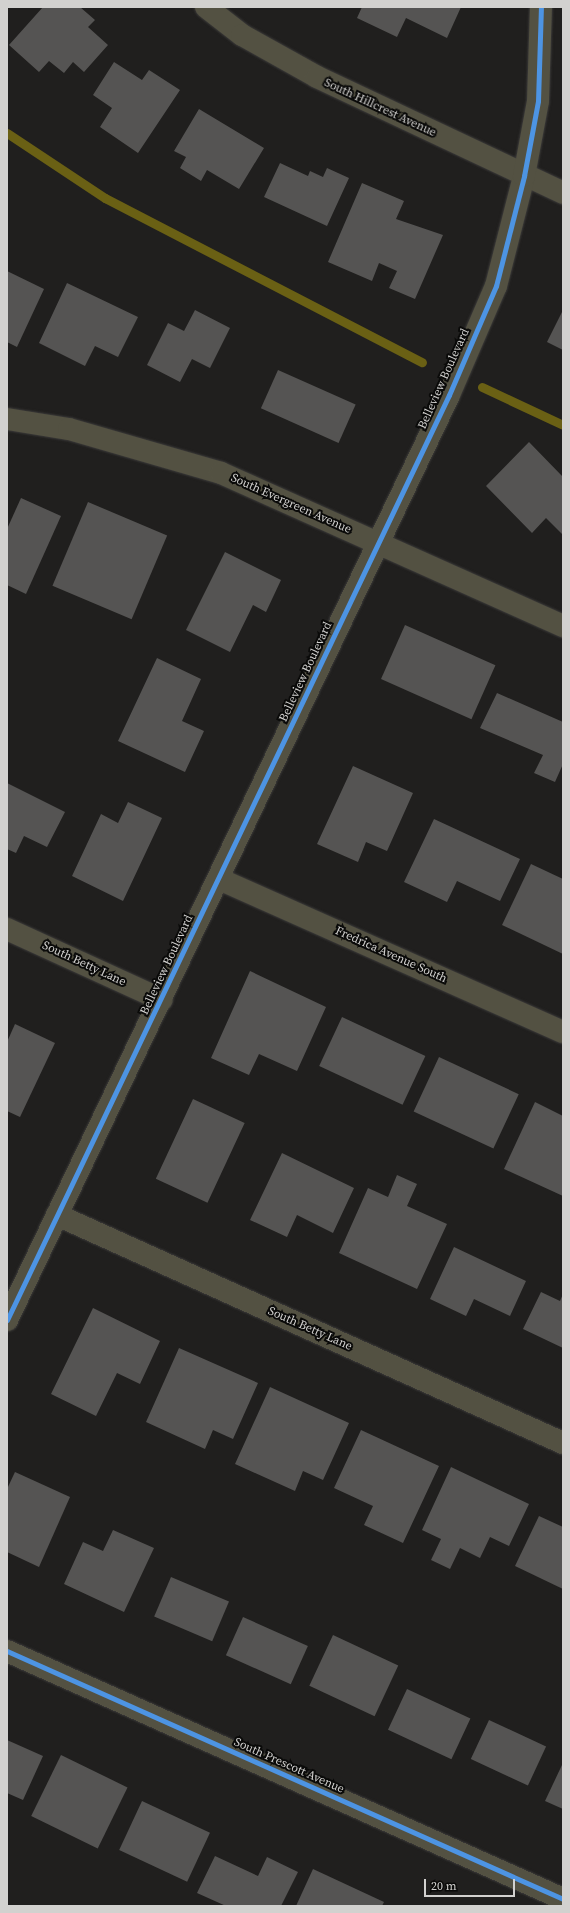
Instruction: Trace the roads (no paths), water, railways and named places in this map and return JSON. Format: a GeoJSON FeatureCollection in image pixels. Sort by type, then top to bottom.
{"type":"FeatureCollection","features":[{"type":"Feature","properties":{"kind":"street","name":"South Hillcrest Avenue"},"geometry":{"type":"LineString","coordinates":[[206,7],[242,35],[317,77],[524,176],[563,193]]}},
{"type":"Feature","properties":{"kind":"street","name":"Belleview Boulevard"},"geometry":{"type":"LineString","coordinates":[[7,1320],[162,1000],[449,394],[496,286],[524,176],[538,101],[541,7]]}},
{"type":"Feature","properties":{"kind":"street","name":"South Evergreen Avenue"},"geometry":{"type":"LineString","coordinates":[[7,419],[69,429],[221,473],[563,626]]}},
{"type":"Feature","properties":{"kind":"street","name":"Fredrica Avenue South"},"geometry":{"type":"LineString","coordinates":[[219,878],[563,1032]]}},
{"type":"Feature","properties":{"kind":"street","name":"South Betty Lane"},"geometry":{"type":"LineString","coordinates":[[7,929],[162,1000]]}},
{"type":"Feature","properties":{"kind":"street","name":"South Betty Lane"},"geometry":{"type":"LineString","coordinates":[[57,1215],[563,1443]]}},
{"type":"Feature","properties":{"kind":"street","name":"South Prescott Avenue"},"geometry":{"type":"LineString","coordinates":[[7,1651],[563,1899]]}},
{"type":"Feature","properties":{"kind":"waterway"},"geometry":{"type":"LineString","coordinates":[[7,133],[105,198],[422,362]]}},
{"type":"Feature","properties":{"kind":"waterway"},"geometry":{"type":"LineString","coordinates":[[482,387],[563,425]]}}]}
